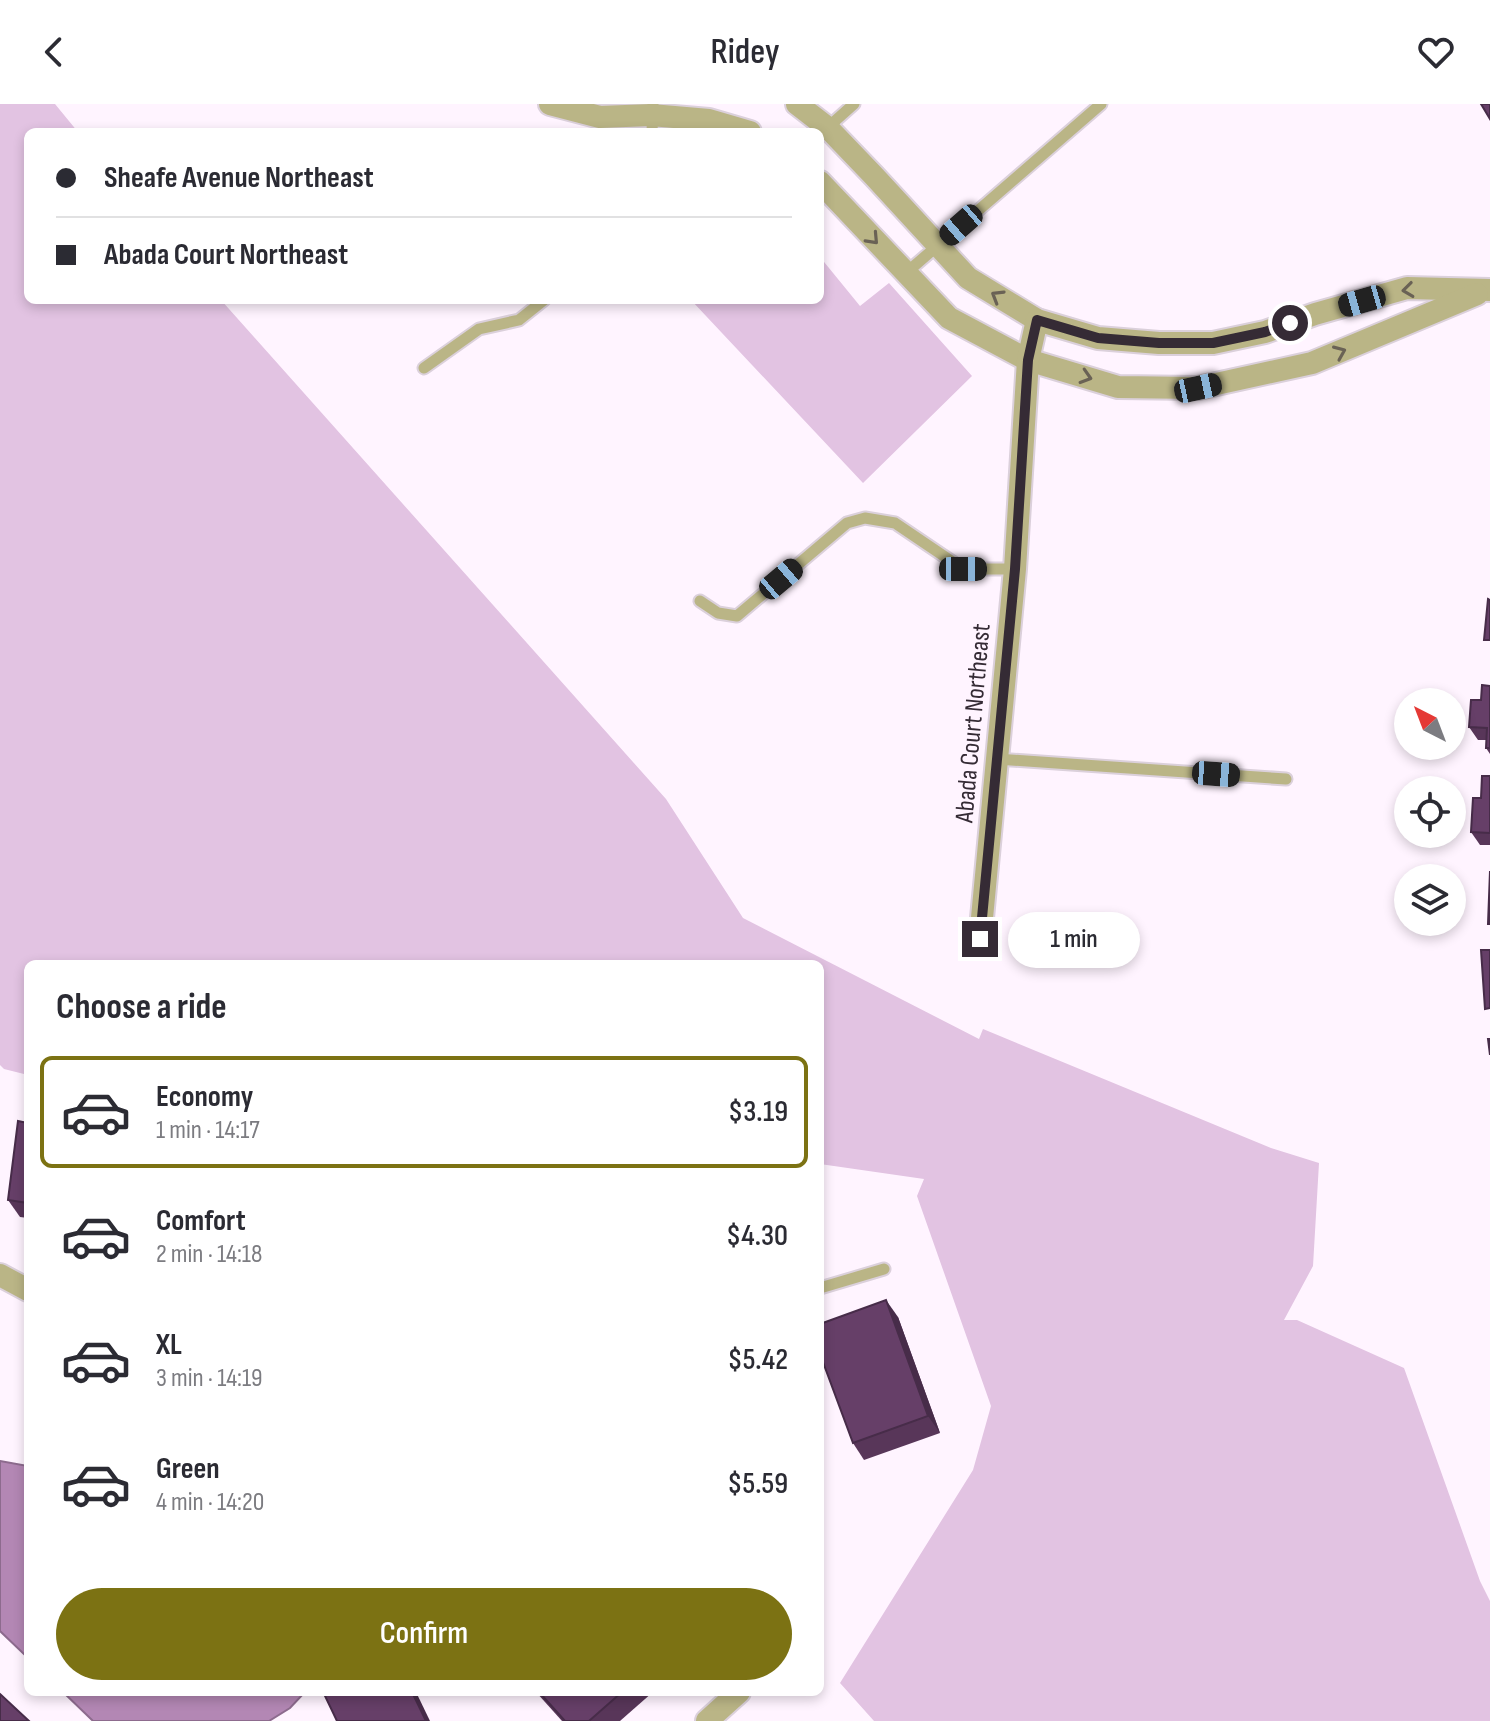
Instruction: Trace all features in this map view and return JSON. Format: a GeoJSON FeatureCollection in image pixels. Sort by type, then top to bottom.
{"type":"FeatureCollection","features":[{"type":"Feature","properties":{"kind":"street"},"geometry":{"type":"LineString","coordinates":[[550,104],[600,117],[709,120],[736,128]]}},
{"type":"Feature","properties":{"kind":"street"},"geometry":{"type":"LineString","coordinates":[[797,104],[820,128]]}},
{"type":"Feature","properties":{"kind":"street"},"geometry":{"type":"LineString","coordinates":[[824,132],[874,176],[968,278],[1037,320],[1098,338],[1213,343],[1265,332],[1407,288],[1488,290]]}},
{"type":"Feature","properties":{"kind":"street"},"geometry":{"type":"LineString","coordinates":[[824,186],[949,318],[1028,360],[1118,387],[1198,388],[1312,363],[1488,290]]}},
{"type":"Feature","properties":{"kind":"street","name":"Abada Court Northeast"},"geometry":{"type":"LineString","coordinates":[[980,939],[1015,569],[1028,360],[1037,320]]}},
{"type":"Feature","properties":{"kind":"street"},"geometry":{"type":"LineString","coordinates":[[0,1275],[24,1288]]}},
{"type":"Feature","properties":{"kind":"street"},"geometry":{"type":"LineString","coordinates":[[707,1721],[735,1696]]}},
{"type":"Feature","properties":{"kind":"lane"},"geometry":{"type":"LineString","coordinates":[[824,132],[854,104]]}},
{"type":"Feature","properties":{"kind":"lane"},"geometry":{"type":"LineString","coordinates":[[906,273],[1101,104]]}},
{"type":"Feature","properties":{"kind":"lane"},"geometry":{"type":"LineString","coordinates":[[424,368],[479,329],[519,320],[539,304]]}},
{"type":"Feature","properties":{"kind":"lane"},"geometry":{"type":"LineString","coordinates":[[700,601],[718,613],[737,616],[847,523],[865,518],[895,523],[963,569],[1015,569]]}},
{"type":"Feature","properties":{"kind":"lane"},"geometry":{"type":"LineString","coordinates":[[997,759],[1286,779]]}},
{"type":"Feature","properties":{"kind":"lane"},"geometry":{"type":"LineString","coordinates":[[824,1287],[884,1269]]}},
{"type":"Feature","properties":{"kind":"shaded area"},"geometry":{"type":"Polygon","coordinates":[[[0,104],[55,104],[75,128],[24,128],[24,304],[225,304],[666,799],[743,918],[979,1039],[983,1029],[1271,1148],[1319,1163],[1313,1266],[1284,1320],[1297,1320],[1404,1368],[1480,1581],[1490,1601],[1490,1721],[874,1721],[840,1683],[973,1470],[991,1406],[917,1196],[924,1179],[824,1165],[824,960],[24,960],[24,1074],[0,1065],[0,104]]]}},
{"type":"Feature","properties":{"kind":"shaded area"},"geometry":{"type":"Polygon","coordinates":[[[824,262],[860,306],[889,283],[972,376],[863,483],[695,304],[824,304],[824,262]]]}},
{"type":"Feature","properties":{"kind":"shaded area"},"geometry":{"type":"Polygon","coordinates":[[[0,1461],[24,1465],[24,1654],[0,1631],[0,1461]]]}},
{"type":"Feature","properties":{"kind":"shaded area"},"geometry":{"type":"Polygon","coordinates":[[[67,1696],[301,1696],[290,1708],[269,1721],[93,1721],[67,1696]]]}},
{"type":"Feature","properties":{"kind":"building"},"geometry":{"type":"Polygon","coordinates":[[[1481,104],[1490,104],[1490,119],[1481,104]]]}},
{"type":"Feature","properties":{"kind":"building"},"geometry":{"type":"Polygon","coordinates":[[[1488,599],[1490,640],[1484,640],[1488,599]]]}},
{"type":"Feature","properties":{"kind":"building"},"geometry":{"type":"Polygon","coordinates":[[[1482,685],[1490,686],[1490,748],[1486,748],[1487,728],[1469,727],[1471,700],[1481,700],[1482,685]]]}},
{"type":"Feature","properties":{"kind":"building"},"geometry":{"type":"Polygon","coordinates":[[[1482,776],[1490,776],[1490,833],[1471,832],[1473,798],[1481,798],[1482,776]]]}},
{"type":"Feature","properties":{"kind":"building"},"geometry":{"type":"Polygon","coordinates":[[[1490,871],[1490,924],[1488,924],[1490,871]]]}},
{"type":"Feature","properties":{"kind":"building"},"geometry":{"type":"Polygon","coordinates":[[[1481,950],[1490,950],[1490,1008],[1485,1009],[1481,950]]]}},
{"type":"Feature","properties":{"kind":"building"},"geometry":{"type":"Polygon","coordinates":[[[18,1121],[24,1122],[24,1202],[8,1200],[18,1121]]]}},
{"type":"Feature","properties":{"kind":"building"},"geometry":{"type":"Polygon","coordinates":[[[886,1300],[928,1416],[853,1443],[824,1365],[824,1323],[886,1300]]]}},
{"type":"Feature","properties":{"kind":"building"},"geometry":{"type":"Polygon","coordinates":[[[0,1694],[29,1721],[0,1721],[0,1694]]]}},
{"type":"Feature","properties":{"kind":"building"},"geometry":{"type":"Polygon","coordinates":[[[325,1696],[414,1696],[426,1721],[337,1721],[325,1696]]]}},
{"type":"Feature","properties":{"kind":"building"},"geometry":{"type":"Polygon","coordinates":[[[543,1696],[617,1696],[589,1721],[565,1721],[543,1696]]]}},
{"type":"Feature","properties":{"kind":"route"},"geometry":{"type":"LineString","coordinates":[[980,939],[1015,569],[1028,360],[1037,320],[1098,338],[1159,343],[1213,343],[1265,332],[1290,323]]}}]}
